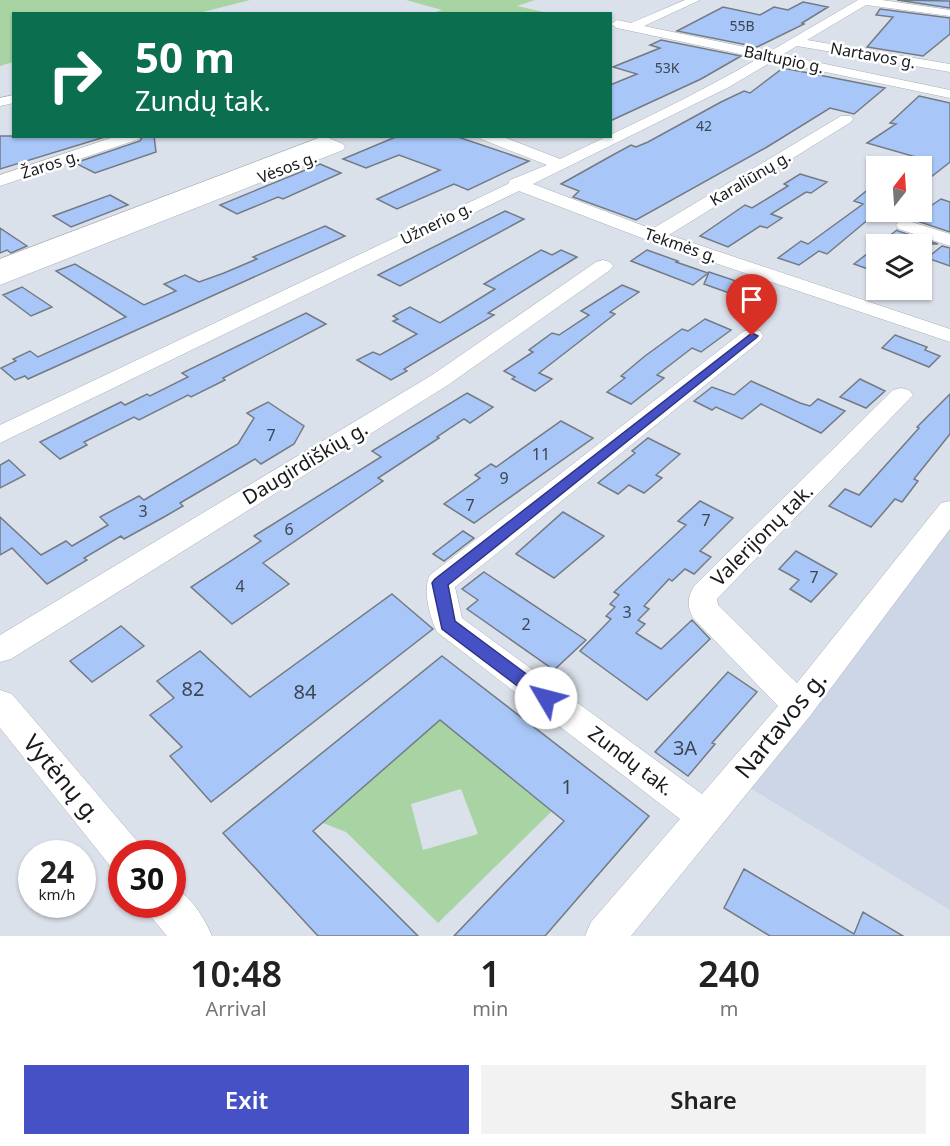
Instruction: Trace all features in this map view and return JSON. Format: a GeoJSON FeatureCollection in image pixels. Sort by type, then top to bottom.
{"type":"FeatureCollection","features":[{"type":"Feature","properties":{"kind":"street"},"geometry":{"type":"LineString","coordinates":[[632,27],[694,0]]}},
{"type":"Feature","properties":{"kind":"street"},"geometry":{"type":"LineString","coordinates":[[866,0],[950,13]]}},
{"type":"Feature","properties":{"kind":"street","name":"Užnerio g."},"geometry":{"type":"LineString","coordinates":[[0,435],[516,184],[668,113],[771,57],[866,0]]}},
{"type":"Feature","properties":{"kind":"street","name":"Baltupio g."},"geometry":{"type":"LineString","coordinates":[[617,24],[950,94]]}},
{"type":"Feature","properties":{"kind":"street","name":"Nartavos g."},"geometry":{"type":"LineString","coordinates":[[796,42],[950,68]]}},
{"type":"Feature","properties":{"kind":"street","name":"Karaliūnų g."},"geometry":{"type":"LineString","coordinates":[[654,236],[846,119]]}},
{"type":"Feature","properties":{"kind":"street","name":"Žaros g."},"geometry":{"type":"LineString","coordinates":[[0,181],[128,138]]}},
{"type":"Feature","properties":{"kind":"street"},"geometry":{"type":"LineString","coordinates":[[491,138],[561,164]]}},
{"type":"Feature","properties":{"kind":"street","name":"Vėsos g."},"geometry":{"type":"LineString","coordinates":[[0,266],[323,141],[337,147],[0,279]]}},
{"type":"Feature","properties":{"kind":"street","name":"Tekmės g."},"geometry":{"type":"LineString","coordinates":[[516,184],[654,236],[950,336]]}},
{"type":"Feature","properties":{"kind":"street"},"geometry":{"type":"LineString","coordinates":[[905,225],[950,240]]}},
{"type":"Feature","properties":{"kind":"street","name":"Daugirdiškių g."},"geometry":{"type":"LineString","coordinates":[[0,650],[440,380],[603,266]]}},
{"type":"Feature","properties":{"kind":"street","name":"Zundų tak."},"geometry":{"type":"LineString","coordinates":[[705,817],[448,624],[440,583],[752,336]]}},
{"type":"Feature","properties":{"kind":"street","name":"Valerijonų tak."},"geometry":{"type":"LineString","coordinates":[[798,706],[704,610],[702,601],[704,594],[901,395]]}},
{"type":"Feature","properties":{"kind":"street","name":"Nartavos g."},"geometry":{"type":"LineString","coordinates":[[605,936],[798,706],[950,510]]}},
{"type":"Feature","properties":{"kind":"street","name":"Vytėnų g."},"geometry":{"type":"LineString","coordinates":[[0,704],[112,840]]}},
{"type":"Feature","properties":{"kind":"street"},"geometry":{"type":"LineString","coordinates":[[177,918],[192,936]]}},
{"type":"Feature","properties":{"kind":"shaded area"},"geometry":{"type":"Polygon","coordinates":[[[950,525],[950,910],[750,788],[950,525]]]}},
{"type":"Feature","properties":{"kind":"green space"},"geometry":{"type":"Polygon","coordinates":[[[0,0],[250,0],[203,12],[12,12],[12,62],[0,66],[0,0]]]}},
{"type":"Feature","properties":{"kind":"green space"},"geometry":{"type":"Polygon","coordinates":[[[406,0],[535,0],[517,6],[544,12],[436,12],[442,10],[406,0]]]}},
{"type":"Feature","properties":{"kind":"green space"},"geometry":{"type":"Polygon","coordinates":[[[441,719],[552,811],[438,923],[346,832],[323,823],[441,719]],[[461,789],[411,804],[423,850],[478,834],[461,789]]]}},
{"type":"Feature","properties":{"kind":"building"},"geometry":{"type":"Polygon","coordinates":[[[897,0],[950,1],[950,8],[897,0]]]}},
{"type":"Feature","properties":{"kind":"building"},"geometry":{"type":"Polygon","coordinates":[[[803,2],[828,7],[802,23],[804,24],[757,47],[677,31],[723,7],[760,15],[774,7],[788,10],[803,2]]]}},
{"type":"Feature","properties":{"kind":"building"},"geometry":{"type":"Polygon","coordinates":[[[880,9],[950,18],[950,34],[923,56],[867,47],[893,17],[876,15],[880,9]]]}},
{"type":"Feature","properties":{"kind":"building"},"geometry":{"type":"Polygon","coordinates":[[[661,40],[741,56],[701,79],[612,120],[612,84],[637,74],[613,67],[660,48],[650,45],[661,40]]]}},
{"type":"Feature","properties":{"kind":"building"},"geometry":{"type":"Polygon","coordinates":[[[783,68],[885,88],[854,114],[830,108],[767,147],[636,220],[573,197],[579,191],[561,184],[631,145],[636,147],[648,142],[744,91],[750,93],[783,68]]]}},
{"type":"Feature","properties":{"kind":"building"},"geometry":{"type":"Polygon","coordinates":[[[919,96],[950,103],[950,162],[932,176],[932,156],[912,156],[867,143],[896,124],[890,123],[919,96]]]}},
{"type":"Feature","properties":{"kind":"building"},"geometry":{"type":"Polygon","coordinates":[[[0,136],[101,138],[0,169],[0,136]]]}},
{"type":"Feature","properties":{"kind":"building"},"geometry":{"type":"Polygon","coordinates":[[[142,138],[154,138],[156,152],[95,173],[75,163],[140,141],[142,138]]]}},
{"type":"Feature","properties":{"kind":"building"},"geometry":{"type":"Polygon","coordinates":[[[393,138],[461,138],[529,161],[468,190],[454,184],[397,209],[377,199],[440,170],[399,155],[366,168],[343,159],[393,138]]]}},
{"type":"Feature","properties":{"kind":"building"},"geometry":{"type":"Polygon","coordinates":[[[320,164],[341,173],[283,199],[278,197],[237,214],[220,205],[320,164]]]}},
{"type":"Feature","properties":{"kind":"building"},"geometry":{"type":"Polygon","coordinates":[[[800,174],[827,182],[771,214],[782,218],[767,228],[760,226],[728,247],[700,236],[745,205],[752,208],[788,186],[784,184],[800,174]]]}},
{"type":"Feature","properties":{"kind":"building"},"geometry":{"type":"Polygon","coordinates":[[[866,191],[866,221],[827,254],[819,251],[799,265],[778,258],[801,241],[808,244],[863,204],[854,201],[866,191]]]}},
{"type":"Feature","properties":{"kind":"building"},"geometry":{"type":"Polygon","coordinates":[[[110,195],[128,205],[71,227],[53,216],[110,195]]]}},
{"type":"Feature","properties":{"kind":"building"},"geometry":{"type":"Polygon","coordinates":[[[941,199],[950,202],[950,232],[920,222],[932,222],[932,205],[941,199]]]}},
{"type":"Feature","properties":{"kind":"building"},"geometry":{"type":"Polygon","coordinates":[[[505,211],[524,219],[400,286],[378,275],[505,211]]]}},
{"type":"Feature","properties":{"kind":"building"},"geometry":{"type":"Polygon","coordinates":[[[325,226],[345,236],[28,379],[25,376],[15,380],[1,368],[30,351],[38,357],[126,317],[56,271],[75,264],[144,305],[176,291],[164,284],[185,275],[199,282],[224,273],[257,259],[253,257],[325,226]]]}},
{"type":"Feature","properties":{"kind":"building"},"geometry":{"type":"Polygon","coordinates":[[[0,228],[27,246],[11,253],[7,250],[0,253],[0,228]]]}},
{"type":"Feature","properties":{"kind":"building"},"geometry":{"type":"Polygon","coordinates":[[[897,230],[907,234],[892,234],[897,230]]]}},
{"type":"Feature","properties":{"kind":"building"},"geometry":{"type":"Polygon","coordinates":[[[942,246],[950,248],[950,266],[932,260],[932,254],[942,246]]]}},
{"type":"Feature","properties":{"kind":"building"},"geometry":{"type":"Polygon","coordinates":[[[541,250],[552,255],[561,250],[577,257],[488,313],[494,315],[404,369],[407,371],[391,380],[357,360],[373,352],[380,355],[417,334],[393,321],[398,319],[393,316],[410,307],[440,323],[495,289],[484,284],[541,250]]]}},
{"type":"Feature","properties":{"kind":"building"},"geometry":{"type":"Polygon","coordinates":[[[647,250],[708,273],[693,285],[631,261],[647,250]]]}},
{"type":"Feature","properties":{"kind":"building"},"geometry":{"type":"Polygon","coordinates":[[[866,255],[866,268],[854,264],[866,255]]]}},
{"type":"Feature","properties":{"kind":"building"},"geometry":{"type":"Polygon","coordinates":[[[709,272],[760,289],[744,303],[729,297],[732,294],[704,284],[709,272]]]}},
{"type":"Feature","properties":{"kind":"building"},"geometry":{"type":"Polygon","coordinates":[[[622,285],[639,292],[610,312],[615,314],[539,373],[552,379],[535,391],[512,379],[515,377],[504,371],[533,352],[529,350],[552,333],[559,335],[589,315],[581,311],[622,285]]]}},
{"type":"Feature","properties":{"kind":"building"},"geometry":{"type":"Polygon","coordinates":[[[22,287],[52,307],[31,316],[3,295],[22,287]]]}},
{"type":"Feature","properties":{"kind":"building"},"geometry":{"type":"Polygon","coordinates":[[[306,313],[326,324],[191,397],[188,395],[139,420],[134,417],[84,442],[87,445],[60,459],[40,442],[121,402],[125,405],[147,394],[150,396],[188,377],[182,373],[306,313]]]}},
{"type":"Feature","properties":{"kind":"building"},"geometry":{"type":"Polygon","coordinates":[[[705,319],[731,330],[701,352],[692,348],[657,375],[664,378],[631,404],[607,392],[625,378],[621,376],[645,356],[682,329],[688,331],[705,319]]]}},
{"type":"Feature","properties":{"kind":"building"},"geometry":{"type":"Polygon","coordinates":[[[895,335],[927,347],[925,350],[940,356],[929,367],[882,348],[895,335]]]}},
{"type":"Feature","properties":{"kind":"building"},"geometry":{"type":"Polygon","coordinates":[[[860,379],[885,391],[866,408],[840,397],[860,379]]]}},
{"type":"Feature","properties":{"kind":"building"},"geometry":{"type":"Polygon","coordinates":[[[751,381],[800,403],[810,406],[818,399],[845,411],[821,433],[761,404],[742,419],[716,407],[712,410],[694,401],[712,387],[734,395],[751,381]]]}},
{"type":"Feature","properties":{"kind":"building"},"geometry":{"type":"Polygon","coordinates":[[[467,393],[493,407],[470,423],[464,419],[437,437],[439,438],[378,478],[383,481],[263,563],[289,584],[232,624],[191,587],[261,541],[254,536],[381,457],[372,451],[467,393]]]}},
{"type":"Feature","properties":{"kind":"building"},"geometry":{"type":"Polygon","coordinates":[[[950,394],[950,434],[914,479],[918,481],[902,502],[895,499],[871,527],[829,506],[845,489],[859,495],[919,428],[917,427],[950,394]]]}},
{"type":"Feature","properties":{"kind":"building"},"geometry":{"type":"Polygon","coordinates":[[[268,402],[304,426],[294,444],[261,464],[255,459],[180,503],[183,506],[164,517],[124,539],[121,536],[84,558],[87,560],[47,584],[12,548],[0,555],[0,517],[41,555],[66,541],[72,546],[108,525],[100,517],[139,496],[144,500],[238,444],[254,418],[247,413],[268,402]]]}},
{"type":"Feature","properties":{"kind":"building"},"geometry":{"type":"Polygon","coordinates":[[[561,421],[593,438],[474,523],[444,504],[480,478],[475,475],[491,464],[496,467],[561,421]]]}},
{"type":"Feature","properties":{"kind":"building"},"geometry":{"type":"Polygon","coordinates":[[[648,438],[680,454],[656,475],[662,478],[644,493],[629,485],[618,494],[598,483],[635,453],[632,451],[648,438]]]}},
{"type":"Feature","properties":{"kind":"building"},"geometry":{"type":"Polygon","coordinates":[[[9,460],[25,475],[0,488],[0,465],[9,460]]]}},
{"type":"Feature","properties":{"kind":"building"},"geometry":{"type":"Polygon","coordinates":[[[700,501],[733,518],[700,551],[711,557],[694,574],[685,569],[672,581],[669,579],[644,606],[649,609],[638,620],[645,624],[636,633],[661,649],[692,620],[710,639],[647,700],[580,651],[611,619],[606,616],[615,607],[610,604],[619,595],[614,592],[686,525],[678,521],[700,501]]]}},
{"type":"Feature","properties":{"kind":"building"},"geometry":{"type":"Polygon","coordinates":[[[563,512],[604,536],[554,578],[516,554],[563,512]]]}},
{"type":"Feature","properties":{"kind":"building"},"geometry":{"type":"Polygon","coordinates":[[[463,531],[474,538],[444,561],[433,554],[463,531]]]}},
{"type":"Feature","properties":{"kind":"building"},"geometry":{"type":"Polygon","coordinates":[[[796,551],[837,574],[811,602],[790,589],[799,580],[779,569],[796,551]]]}},
{"type":"Feature","properties":{"kind":"building"},"geometry":{"type":"Polygon","coordinates":[[[484,572],[586,640],[554,670],[467,609],[478,600],[462,589],[484,572]]]}},
{"type":"Feature","properties":{"kind":"building"},"geometry":{"type":"Polygon","coordinates":[[[392,594],[433,629],[211,802],[170,756],[182,747],[150,715],[174,698],[157,681],[200,651],[250,697],[392,594]]]}},
{"type":"Feature","properties":{"kind":"building"},"geometry":{"type":"Polygon","coordinates":[[[121,626],[144,646],[92,682],[70,661],[121,626]]]}},
{"type":"Feature","properties":{"kind":"building"},"geometry":{"type":"Polygon","coordinates":[[[442,656],[649,816],[545,936],[454,936],[564,821],[440,720],[313,831],[418,936],[318,936],[223,833],[442,656]]]}},
{"type":"Feature","properties":{"kind":"building"},"geometry":{"type":"Polygon","coordinates":[[[728,672],[757,692],[712,743],[715,744],[688,776],[655,752],[728,672]]]}},
{"type":"Feature","properties":{"kind":"building"},"geometry":{"type":"Polygon","coordinates":[[[744,869],[854,934],[863,912],[903,936],[770,936],[724,908],[744,869]]]}},
{"type":"Feature","properties":{"kind":"route"},"geometry":{"type":"LineString","coordinates":[[546,698],[448,624],[440,583],[752,336]]}}]}
